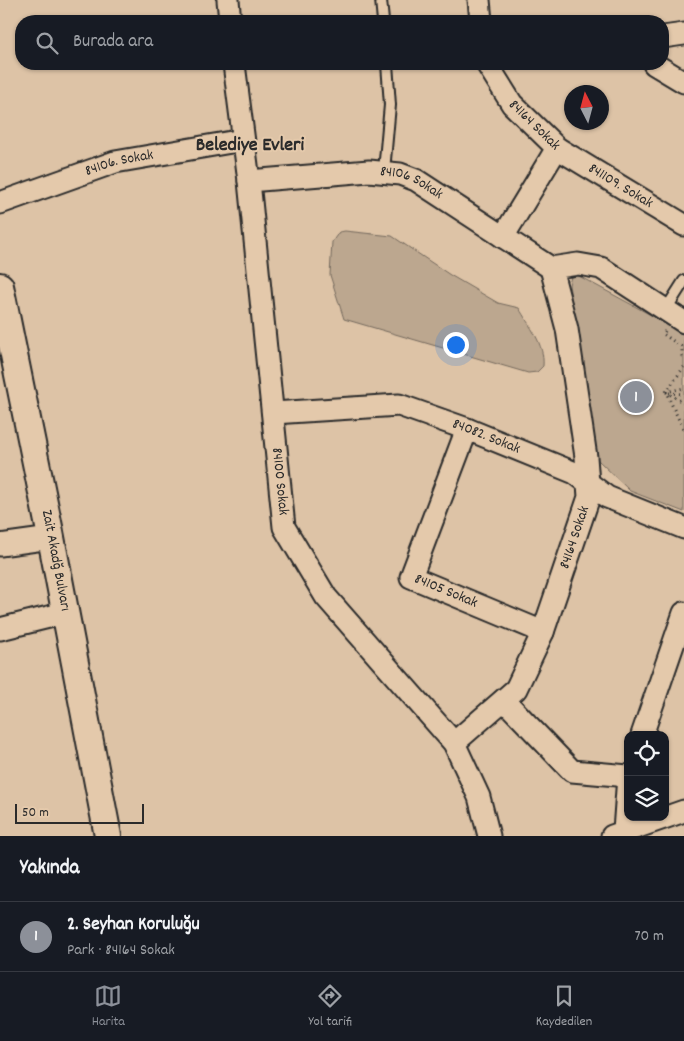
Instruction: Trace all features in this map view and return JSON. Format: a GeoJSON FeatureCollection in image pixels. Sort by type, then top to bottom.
{"type":"FeatureCollection","features":[{"type":"Feature","properties":{"kind":"street"},"geometry":{"type":"LineString","coordinates":[[228,0],[229,15]]}},
{"type":"Feature","properties":{"kind":"street"},"geometry":{"type":"LineString","coordinates":[[479,0],[480,15]]}},
{"type":"Feature","properties":{"kind":"street"},"geometry":{"type":"LineString","coordinates":[[669,36],[684,34]]}},
{"type":"Feature","properties":{"kind":"street","name":"84100 Sokak"},"geometry":{"type":"LineString","coordinates":[[235,70],[249,181],[284,527],[326,597],[454,744],[478,797],[489,836]]}},
{"type":"Feature","properties":{"kind":"street","name":"84164 Sokak"},"geometry":{"type":"LineString","coordinates":[[491,70],[512,104],[557,148],[503,237]]}},
{"type":"Feature","properties":{"kind":"street"},"geometry":{"type":"LineString","coordinates":[[664,70],[684,82]]}},
{"type":"Feature","properties":{"kind":"street","name":"84106. Sokak"},"geometry":{"type":"LineString","coordinates":[[0,203],[115,162],[244,140]]}},
{"type":"Feature","properties":{"kind":"street","name":"841109. Sokak"},"geometry":{"type":"LineString","coordinates":[[557,148],[684,225]]}},
{"type":"Feature","properties":{"kind":"street","name":"84106 Sokak"},"geometry":{"type":"LineString","coordinates":[[249,181],[369,171],[400,174],[416,180],[550,268]]}},
{"type":"Feature","properties":{"kind":"street"},"geometry":{"type":"LineString","coordinates":[[550,268],[578,264],[601,268],[684,322]]}},
{"type":"Feature","properties":{"kind":"street","name":"84164 Sokak"},"geometry":{"type":"LineString","coordinates":[[454,744],[516,689],[543,632],[589,497],[586,457],[567,329],[550,268]]}},
{"type":"Feature","properties":{"kind":"street","name":"Zait Akadğ Bulvarı"},"geometry":{"type":"LineString","coordinates":[[0,286],[108,836]]}},
{"type":"Feature","properties":{"kind":"street","name":"84082. Sokak"},"geometry":{"type":"LineString","coordinates":[[273,413],[399,406],[467,429],[575,473],[607,497],[684,528]]}},
{"type":"Feature","properties":{"kind":"street","name":"84105 Sokak"},"geometry":{"type":"LineString","coordinates":[[467,429],[411,577],[543,632]]}},
{"type":"Feature","properties":{"kind":"street"},"geometry":{"type":"LineString","coordinates":[[0,545],[51,538]]}},
{"type":"Feature","properties":{"kind":"street"},"geometry":{"type":"LineString","coordinates":[[0,628],[65,613]]}},
{"type":"Feature","properties":{"kind":"street"},"geometry":{"type":"LineString","coordinates":[[643,731],[684,613]]}},
{"type":"Feature","properties":{"kind":"street"},"geometry":{"type":"LineString","coordinates":[[504,700],[572,772],[624,776]]}},
{"type":"Feature","properties":{"kind":"street"},"geometry":{"type":"LineString","coordinates":[[624,799],[618,834],[684,811]]}},
{"type":"Feature","properties":{"kind":"lane"},"geometry":{"type":"LineString","coordinates":[[381,0],[382,15]]}},
{"type":"Feature","properties":{"kind":"lane"},"geometry":{"type":"LineString","coordinates":[[384,171],[390,105],[387,70]]}},
{"type":"Feature","properties":{"kind":"lane"},"geometry":{"type":"LineString","coordinates":[[665,311],[684,280]]}},
{"type":"Feature","properties":{"kind":"path"},"geometry":{"type":"LineString","coordinates":[[666,392],[684,367]]}},
{"type":"Feature","properties":{"kind":"path"},"geometry":{"type":"LineString","coordinates":[[666,392],[684,388]]}},
{"type":"Feature","properties":{"kind":"path"},"geometry":{"type":"LineString","coordinates":[[666,392],[684,394]]}},
{"type":"Feature","properties":{"kind":"path"},"geometry":{"type":"LineString","coordinates":[[666,392],[684,403]]}},
{"type":"Feature","properties":{"kind":"path"},"geometry":{"type":"LineString","coordinates":[[666,392],[684,431]]}},
{"type":"Feature","properties":{"kind":"shaded area"},"geometry":{"type":"Polygon","coordinates":[[[339,232],[392,236],[450,275],[498,303],[519,308],[532,328],[542,350],[543,366],[537,372],[528,373],[344,319],[330,275],[332,242],[339,232]]]}},
{"type":"Feature","properties":{"kind":"shaded area"},"geometry":{"type":"Polygon","coordinates":[[[577,275],[684,333],[684,512],[630,491],[598,460],[569,285],[571,276],[577,275]]]}},
{"type":"Feature","properties":{"kind":"place","name":"2. Seyhan Koruluğu"},"geometry":{"type":"Point","coordinates":[636,397]}},
{"type":"Feature","properties":{"kind":"district","name":"Belediye Evleri"},"geometry":{"type":"Point","coordinates":[250,146]}}]}
